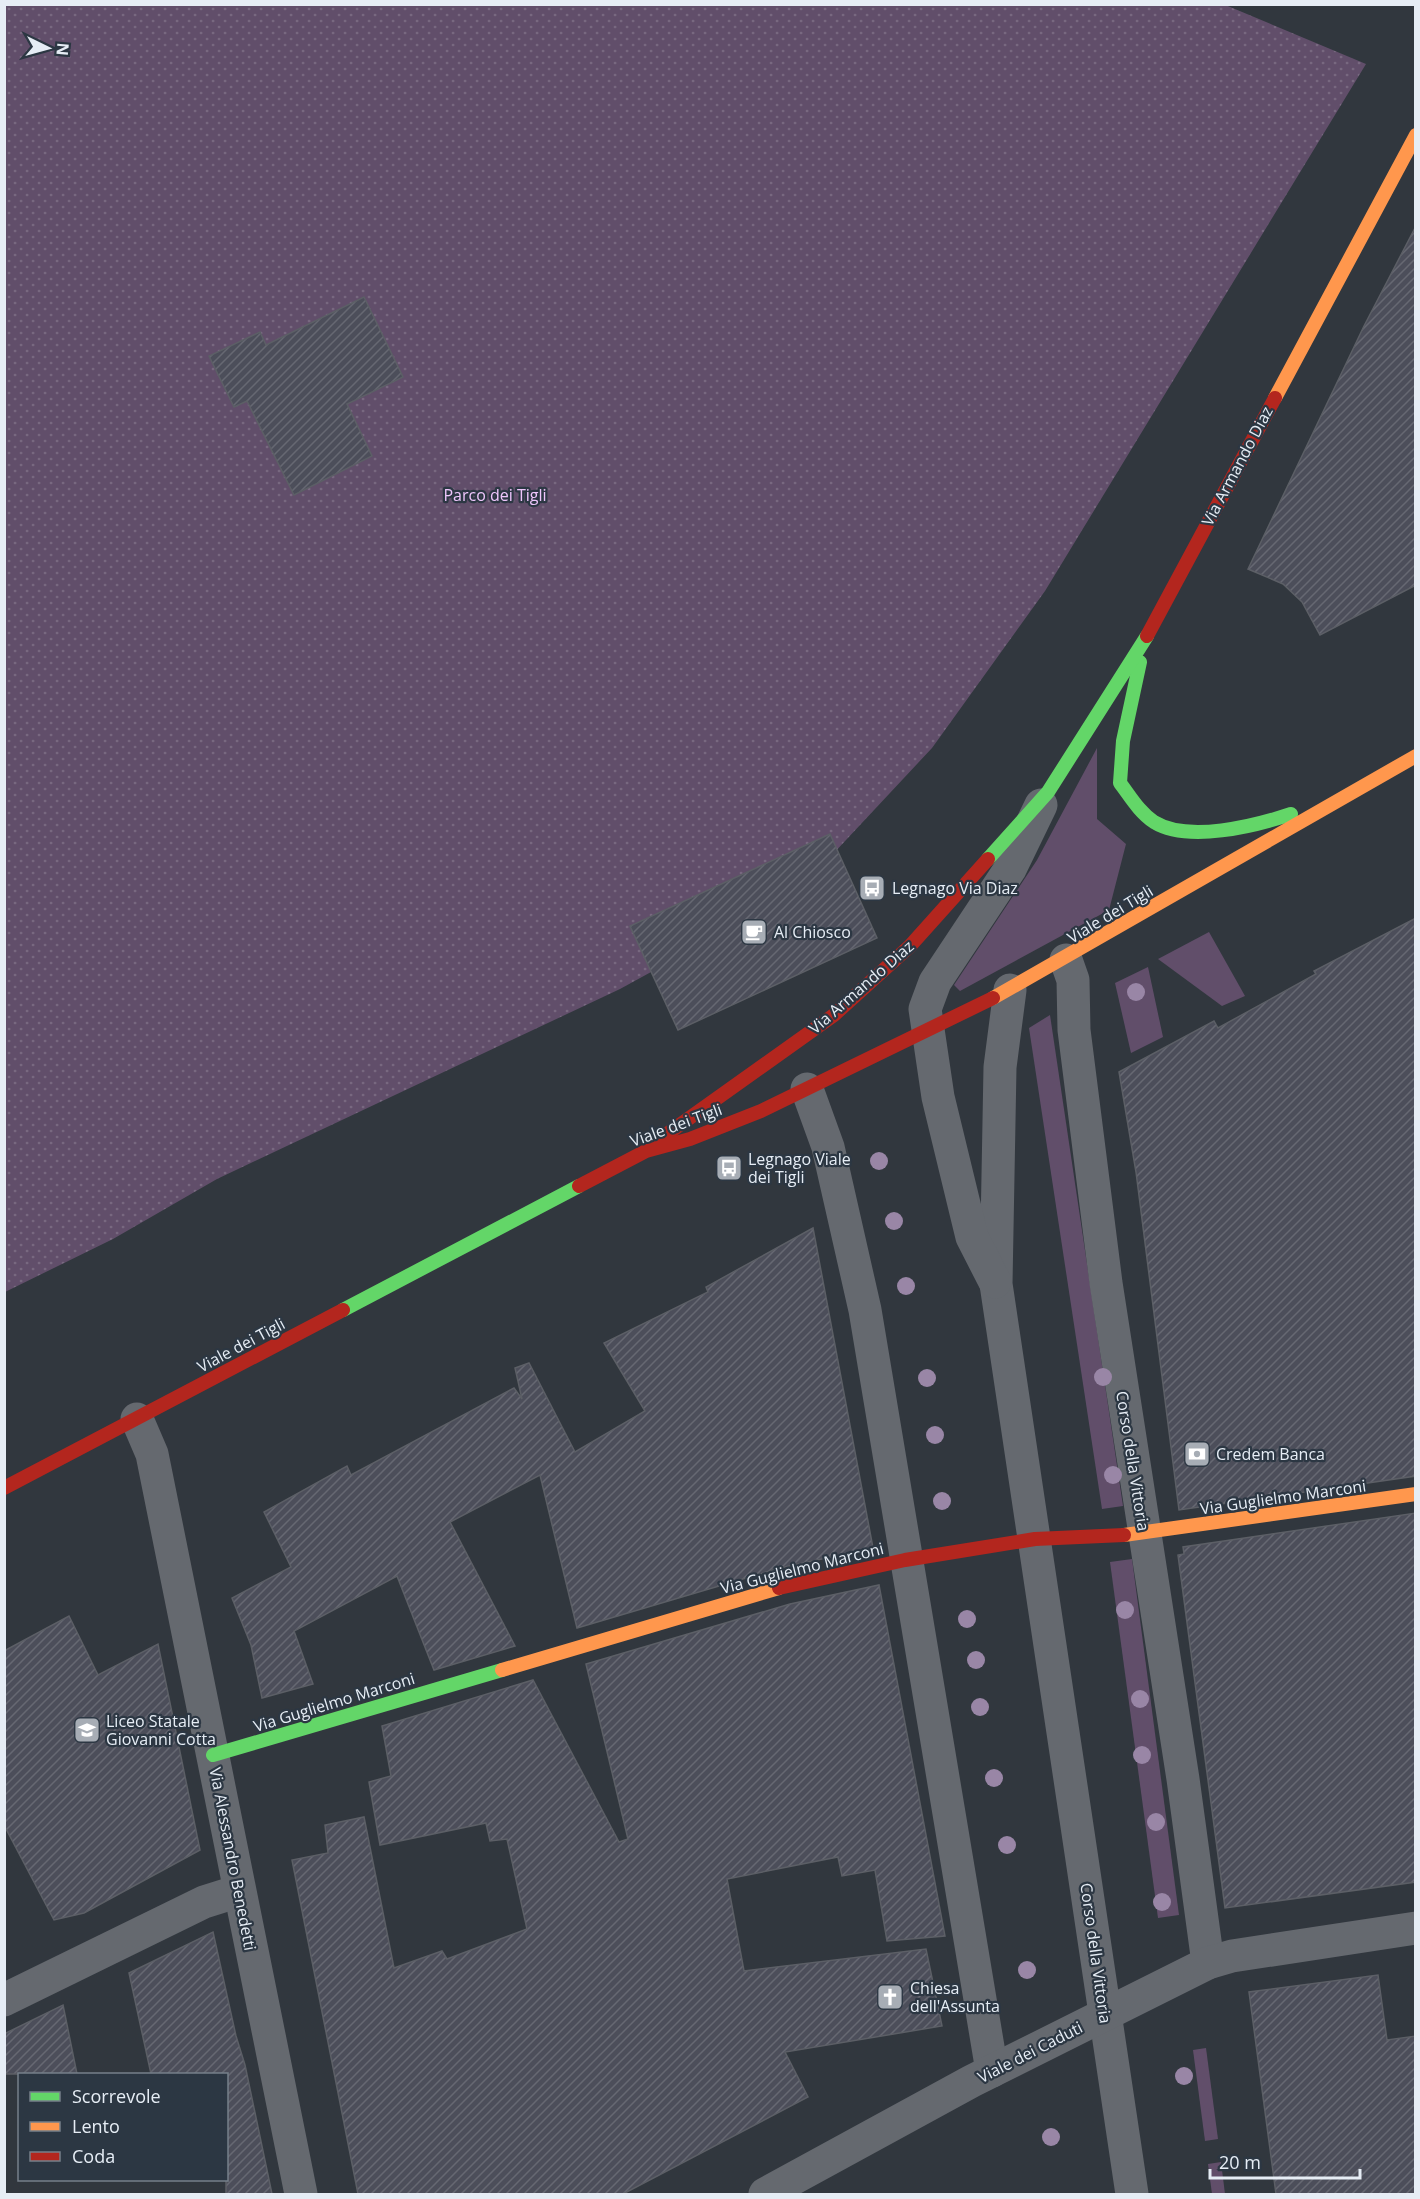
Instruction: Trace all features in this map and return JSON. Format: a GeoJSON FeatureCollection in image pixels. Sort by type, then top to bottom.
{"type":"FeatureCollection","features":[{"type":"Feature","properties":{"kind":"street","name":"Via Armando Diaz"},"geometry":{"type":"LineString","coordinates":[[928,1029],[925,1009],[935,982],[1010,869],[1048,792],[1144,642],[1416,135]]}},
{"type":"Feature","properties":{"kind":"street","name":"Viale dei Tigli"},"geometry":{"type":"LineString","coordinates":[[1144,642],[1123,741],[1120,783],[1149,818],[1159,824],[1175,828],[1222,829],[1267,822],[1356,790]]}},
{"type":"Feature","properties":{"kind":"street","name":"Viale dei Tigli"},"geometry":{"type":"LineString","coordinates":[[4,1488],[646,1151],[690,1139],[807,1089],[1010,990],[1066,960],[1416,756]]}},
{"type":"Feature","properties":{"kind":"street","name":"Via Armando Diaz"},"geometry":{"type":"LineString","coordinates":[[646,1151],[686,1118],[789,1049],[834,1015],[910,946],[1048,792]]}},
{"type":"Feature","properties":{"kind":"street","name":"Corso della Vittoria"},"geometry":{"type":"LineString","coordinates":[[1066,960],[1073,980],[1074,1030],[1103,1260],[1183,1779],[1208,1963]]}},
{"type":"Feature","properties":{"kind":"street","name":"Corso della Vittoria"},"geometry":{"type":"LineString","coordinates":[[1010,990],[1004,1019],[1000,1067],[996,1284],[1132,2194]]}},
{"type":"Feature","properties":{"kind":"street","name":"Corso della Vittoria"},"geometry":{"type":"LineString","coordinates":[[928,1029],[938,1097],[972,1237],[996,1284]]}},
{"type":"Feature","properties":{"kind":"street"},"geometry":{"type":"LineString","coordinates":[[807,1089],[828,1147],[865,1310],[992,2072]]}},
{"type":"Feature","properties":{"kind":"street","name":"Via Alessandro Benedetti"},"geometry":{"type":"LineString","coordinates":[[137,1419],[152,1454],[301,2194]]}},
{"type":"Feature","properties":{"kind":"street","name":"Via Guglielmo Marconi"},"geometry":{"type":"LineString","coordinates":[[213,1755],[785,1586],[906,1560],[1035,1539],[1144,1534],[1416,1494]]}},
{"type":"Feature","properties":{"kind":"street"},"geometry":{"type":"LineString","coordinates":[[4,2001],[204,1902],[239,1891]]}},
{"type":"Feature","properties":{"kind":"street","name":"Viale dei Caduti"},"geometry":{"type":"LineString","coordinates":[[765,2194],[992,2072],[1208,1963],[1232,1956],[1416,1928]]}},
{"type":"Feature","properties":{"kind":"green space","name":"Parco dei Tigli"},"geometry":{"type":"Polygon","coordinates":[[[1223,4],[1366,64],[1045,591],[932,748],[832,855],[757,914],[620,989],[217,1179],[113,1239],[5,1292],[5,5],[1223,4]]]}},
{"type":"Feature","properties":{"kind":"green space"},"geometry":{"type":"Polygon","coordinates":[[[1097,748],[1097,819],[1126,844],[1109,910],[960,991],[954,985],[1037,860],[1097,748]]]}},
{"type":"Feature","properties":{"kind":"green space"},"geometry":{"type":"Polygon","coordinates":[[[1209,932],[1245,996],[1222,1006],[1158,959],[1209,932]]]}},
{"type":"Feature","properties":{"kind":"green space"},"geometry":{"type":"Polygon","coordinates":[[[1148,967],[1163,1037],[1131,1053],[1115,983],[1148,967]]]}},
{"type":"Feature","properties":{"kind":"green space"},"geometry":{"type":"Polygon","coordinates":[[[1050,1015],[1123,1506],[1102,1509],[1029,1028],[1050,1015]]]}},
{"type":"Feature","properties":{"kind":"green space"},"geometry":{"type":"Polygon","coordinates":[[[1132,1559],[1179,1915],[1158,1918],[1110,1562],[1132,1559]]]}},
{"type":"Feature","properties":{"kind":"green space"},"geometry":{"type":"Polygon","coordinates":[[[1206,2048],[1218,2139],[1205,2141],[1193,2050],[1206,2048]]]}},
{"type":"Feature","properties":{"kind":"green space"},"geometry":{"type":"Polygon","coordinates":[[[1221,2162],[1225,2194],[1212,2194],[1208,2164],[1221,2162]]]}},
{"type":"Feature","properties":{"kind":"building"},"geometry":{"type":"Polygon","coordinates":[[[1416,226],[1416,585],[1320,635],[1302,602],[1283,584],[1248,569],[1364,326],[1416,226]]]}},
{"type":"Feature","properties":{"kind":"building"},"geometry":{"type":"Polygon","coordinates":[[[364,297],[403,377],[347,404],[372,456],[294,495],[247,401],[234,407],[209,356],[260,332],[266,345],[364,297]]]}},
{"type":"Feature","properties":{"kind":"building","name":"Al Chiosco"},"geometry":{"type":"Polygon","coordinates":[[[830,834],[877,938],[678,1030],[630,926],[830,834]]]}},
{"type":"Feature","properties":{"kind":"building"},"geometry":{"type":"Polygon","coordinates":[[[1416,918],[1416,1476],[1179,1510],[1136,1172],[1119,1072],[1214,1021],[1218,1028],[1316,974],[1314,971],[1416,918]]]}},
{"type":"Feature","properties":{"kind":"building"},"geometry":{"type":"Polygon","coordinates":[[[813,1228],[873,1548],[780,1568],[577,1628],[540,1475],[450,1522],[515,1646],[434,1670],[397,1576],[294,1631],[313,1684],[262,1698],[251,1645],[232,1598],[291,1567],[264,1512],[347,1466],[351,1475],[514,1388],[522,1399],[515,1368],[529,1363],[575,1452],[645,1411],[604,1343],[708,1292],[706,1287],[813,1228]]]}},
{"type":"Feature","properties":{"kind":"building"},"geometry":{"type":"Polygon","coordinates":[[[1416,1513],[1416,1882],[1225,1908],[1178,1555],[1184,1554],[1183,1547],[1416,1513]]]}},
{"type":"Feature","properties":{"kind":"building"},"geometry":{"type":"Polygon","coordinates":[[[879,1585],[945,1936],[887,1941],[875,1870],[842,1876],[838,1857],[727,1879],[744,1971],[926,1949],[942,2026],[785,2052],[808,2097],[623,2194],[358,2194],[292,1860],[328,1853],[325,1825],[364,1817],[394,1968],[442,1951],[447,1959],[527,1929],[507,1839],[490,1841],[486,1823],[380,1845],[369,1782],[391,1776],[382,1726],[533,1680],[619,1842],[628,1839],[586,1664],[790,1604],[879,1585]]]}},
{"type":"Feature","properties":{"kind":"building","name":"Liceo Statale Giovanni Cotta"},"geometry":{"type":"Polygon","coordinates":[[[69,1616],[98,1675],[158,1644],[200,1850],[84,1913],[54,1920],[4,1825],[4,1651],[69,1616]]]}},
{"type":"Feature","properties":{"kind":"building"},"geometry":{"type":"Polygon","coordinates":[[[213,1932],[236,2036],[245,2065],[272,2194],[226,2194],[228,2073],[151,2073],[129,1973],[213,1932]]]}},
{"type":"Feature","properties":{"kind":"building"},"geometry":{"type":"Polygon","coordinates":[[[1378,1975],[1387,2040],[1416,2036],[1416,2194],[1276,2194],[1249,1992],[1378,1975]]]}},
{"type":"Feature","properties":{"kind":"building"},"geometry":{"type":"Polygon","coordinates":[[[63,2005],[77,2073],[4,2074],[4,2034],[63,2005]]]}},
{"type":"Feature","properties":{"kind":"traffic: fast"},"geometry":{"type":"LineString","coordinates":[[988,859],[1048,792],[1147,636]]}},
{"type":"Feature","properties":{"kind":"traffic: fast"},"geometry":{"type":"LineString","coordinates":[[1140,662],[1123,741],[1120,783],[1144,814],[1154,822],[1168,828],[1203,832],[1241,827],[1291,814]]}},
{"type":"Feature","properties":{"kind":"traffic: fast"},"geometry":{"type":"LineString","coordinates":[[343,1310],[579,1186]]}},
{"type":"Feature","properties":{"kind":"traffic: fast"},"geometry":{"type":"LineString","coordinates":[[213,1755],[502,1670]]}},
{"type":"Feature","properties":{"kind":"traffic: slow"},"geometry":{"type":"LineString","coordinates":[[1275,398],[1416,135]]}},
{"type":"Feature","properties":{"kind":"traffic: slow"},"geometry":{"type":"LineString","coordinates":[[993,998],[1416,756]]}},
{"type":"Feature","properties":{"kind":"traffic: slow"},"geometry":{"type":"LineString","coordinates":[[1124,1535],[1416,1494]]}},
{"type":"Feature","properties":{"kind":"traffic: slow"},"geometry":{"type":"LineString","coordinates":[[502,1670],[779,1588]]}},
{"type":"Feature","properties":{"kind":"traffic: jam"},"geometry":{"type":"LineString","coordinates":[[1147,636],[1275,398]]}},
{"type":"Feature","properties":{"kind":"traffic: jam"},"geometry":{"type":"LineString","coordinates":[[660,1139],[834,1015],[910,946],[988,859]]}},
{"type":"Feature","properties":{"kind":"traffic: jam"},"geometry":{"type":"LineString","coordinates":[[579,1186],[646,1151],[690,1139],[761,1111],[993,998]]}},
{"type":"Feature","properties":{"kind":"traffic: jam"},"geometry":{"type":"LineString","coordinates":[[4,1488],[343,1310]]}},
{"type":"Feature","properties":{"kind":"traffic: jam"},"geometry":{"type":"LineString","coordinates":[[779,1588],[905,1560],[1035,1539],[1124,1535]]}},
{"type":"Feature","properties":{"kind":"place","name":"Legnago Via Diaz"},"geometry":{"type":"Point","coordinates":[872,888]}},
{"type":"Feature","properties":{"kind":"place","name":"Al Chiosco"},"geometry":{"type":"Point","coordinates":[754,932]}},
{"type":"Feature","properties":{"kind":"place","name":"Legnago Viale dei Tigli"},"geometry":{"type":"Point","coordinates":[729,1168]}},
{"type":"Feature","properties":{"kind":"place","name":"Credem Banca"},"geometry":{"type":"Point","coordinates":[1197,1454]}},
{"type":"Feature","properties":{"kind":"place","name":"Liceo Statale Giovanni Cotta"},"geometry":{"type":"Point","coordinates":[87,1730]}},
{"type":"Feature","properties":{"kind":"place","name":"Chiesa dell'Assunta"},"geometry":{"type":"Point","coordinates":[890,1997]}}]}
